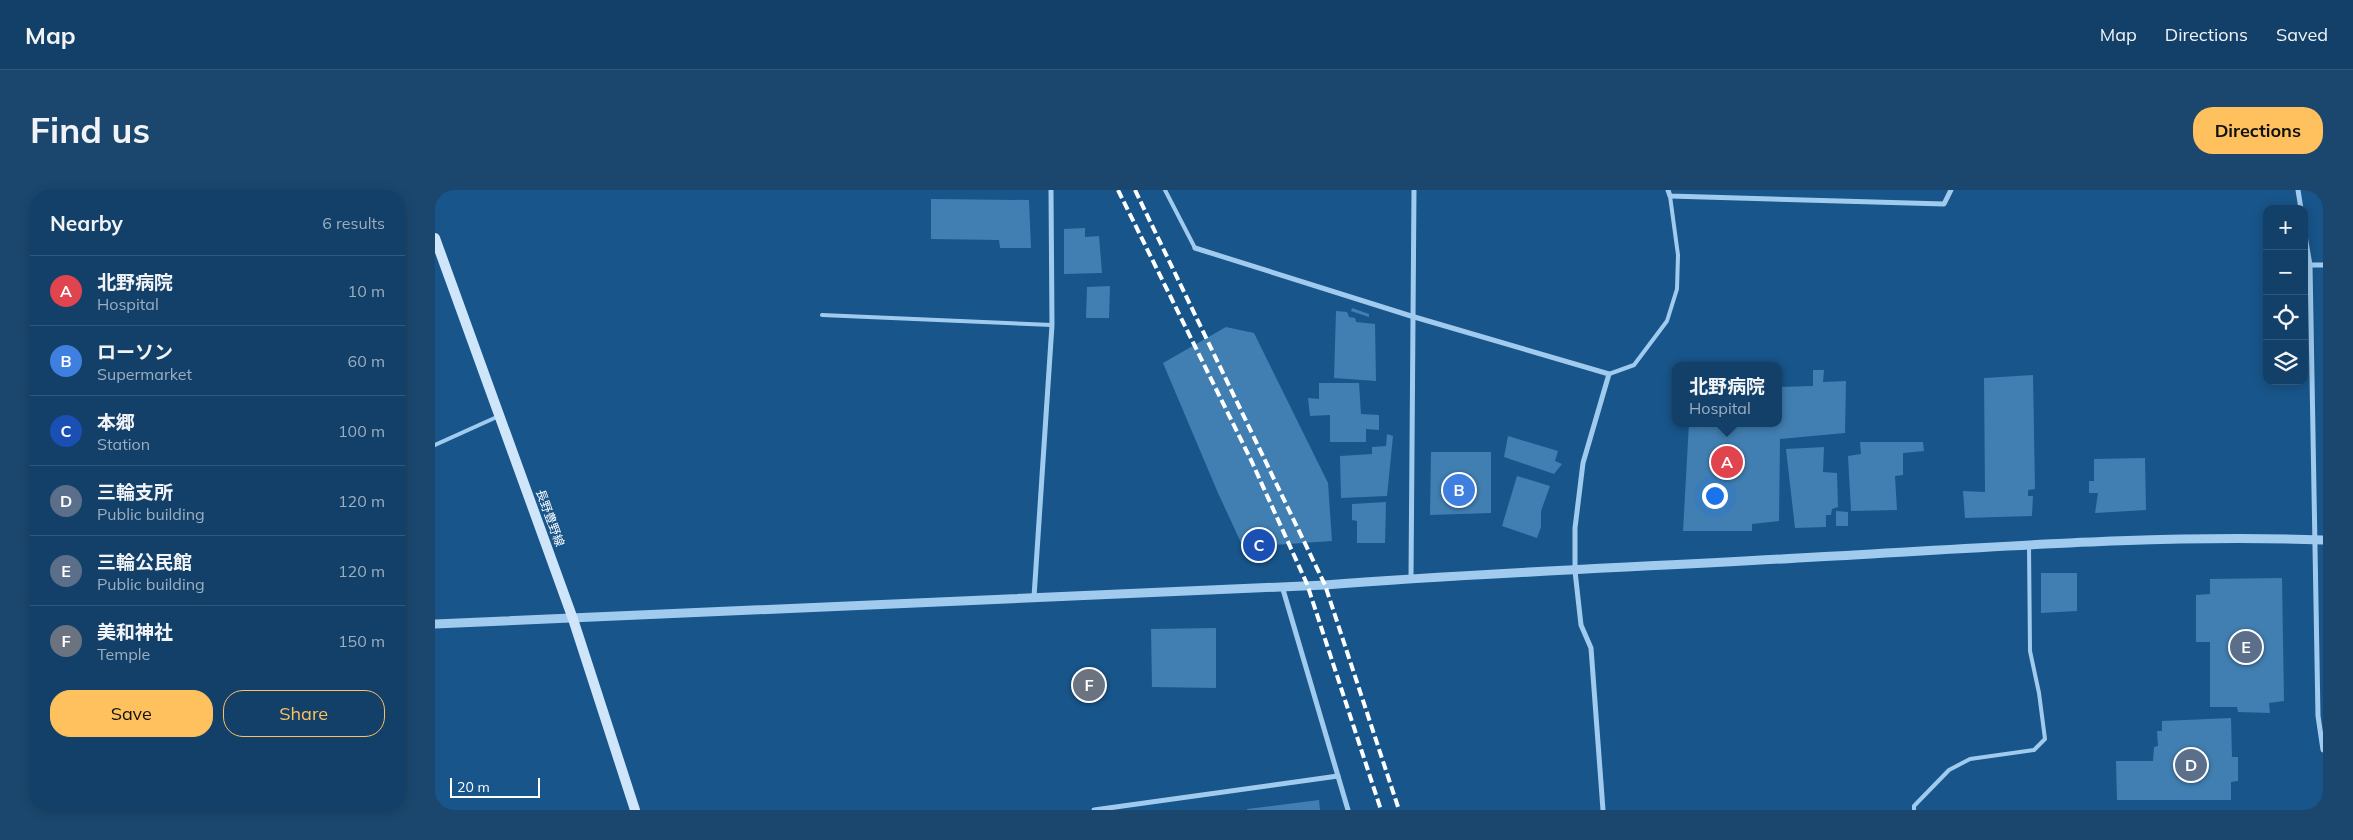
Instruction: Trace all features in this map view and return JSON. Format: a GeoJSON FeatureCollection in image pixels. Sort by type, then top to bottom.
{"type":"FeatureCollection","features":[{"type":"Feature","properties":{"kind":"main road","name":"長野豊野線"},"geometry":{"type":"LineString","coordinates":[[435,238],[573,619],[635,810]]}},
{"type":"Feature","properties":{"kind":"street"},"geometry":{"type":"LineString","coordinates":[[1035,597],[1052,325],[1051,190]]}},
{"type":"Feature","properties":{"kind":"street"},"geometry":{"type":"LineString","coordinates":[[1411,578],[1413,190]]}},
{"type":"Feature","properties":{"kind":"street"},"geometry":{"type":"LineString","coordinates":[[1669,193],[1944,204],[1951,190]]}},
{"type":"Feature","properties":{"kind":"street"},"geometry":{"type":"LineString","coordinates":[[2298,190],[2300,205]]}},
{"type":"Feature","properties":{"kind":"street"},"geometry":{"type":"LineString","coordinates":[[1195,248],[1411,316],[1609,374],[1583,463],[1575,528],[1575,571],[1581,625],[1591,648],[1603,810]]}},
{"type":"Feature","properties":{"kind":"street"},"geometry":{"type":"LineString","coordinates":[[2307,250],[2309,266],[2319,540],[2318,716],[2323,750]]}},
{"type":"Feature","properties":{"kind":"street"},"geometry":{"type":"LineString","coordinates":[[2309,266],[2323,265]]}},
{"type":"Feature","properties":{"kind":"street"},"geometry":{"type":"LineString","coordinates":[[435,624],[1325,584],[2136,539],[2319,540]]}},
{"type":"Feature","properties":{"kind":"street"},"geometry":{"type":"LineString","coordinates":[[1281,585],[1348,810]]}},
{"type":"Feature","properties":{"kind":"street"},"geometry":{"type":"LineString","coordinates":[[1094,810],[1338,776]]}},
{"type":"Feature","properties":{"kind":"lane"},"geometry":{"type":"LineString","coordinates":[[1165,190],[1195,248]]}},
{"type":"Feature","properties":{"kind":"lane"},"geometry":{"type":"LineString","coordinates":[[1609,374],[1634,365],[1667,321],[1677,288],[1678,255],[1669,193]]}},
{"type":"Feature","properties":{"kind":"lane"},"geometry":{"type":"LineString","coordinates":[[822,316],[1052,325]]}},
{"type":"Feature","properties":{"kind":"lane"},"geometry":{"type":"LineString","coordinates":[[435,445],[500,416]]}},
{"type":"Feature","properties":{"kind":"lane"},"geometry":{"type":"LineString","coordinates":[[1914,810],[1914,806],[1949,770],[1970,759],[2034,750],[2045,739],[2039,693],[2030,651],[2029,545]]}},
{"type":"Feature","properties":{"kind":"building"},"geometry":{"type":"Polygon","coordinates":[[[931,199],[1029,200],[1031,248],[1000,248],[999,240],[931,239],[931,199]]]}},
{"type":"Feature","properties":{"kind":"building"},"geometry":{"type":"Polygon","coordinates":[[[1085,228],[1085,237],[1099,236],[1102,273],[1064,274],[1064,229],[1085,228]]]}},
{"type":"Feature","properties":{"kind":"building"},"geometry":{"type":"Polygon","coordinates":[[[1110,286],[1109,318],[1086,318],[1087,287],[1110,286]]]}},
{"type":"Feature","properties":{"kind":"building"},"geometry":{"type":"Polygon","coordinates":[[[1352,308],[1369,314],[1369,317],[1351,311],[1352,308]]]}},
{"type":"Feature","properties":{"kind":"building"},"geometry":{"type":"Polygon","coordinates":[[[1336,311],[1347,312],[1349,317],[1355,318],[1356,322],[1375,324],[1376,381],[1334,378],[1336,311]]]}},
{"type":"Feature","properties":{"kind":"building"},"geometry":{"type":"Polygon","coordinates":[[[1226,327],[1254,333],[1328,483],[1332,541],[1243,547],[1163,363],[1226,327]]]}},
{"type":"Feature","properties":{"kind":"building"},"geometry":{"type":"Polygon","coordinates":[[[1813,370],[1824,370],[1823,382],[1846,381],[1845,433],[1780,439],[1779,521],[1752,524],[1752,531],[1683,531],[1689,427],[1782,427],[1782,387],[1813,386],[1813,370]]]}},
{"type":"Feature","properties":{"kind":"building"},"geometry":{"type":"Polygon","coordinates":[[[2033,375],[2035,489],[2028,490],[2028,496],[2033,496],[2032,516],[1965,518],[1963,491],[1985,492],[1984,378],[2033,375]]]}},
{"type":"Feature","properties":{"kind":"building"},"geometry":{"type":"Polygon","coordinates":[[[1319,383],[1359,383],[1361,414],[1379,415],[1379,430],[1366,429],[1366,442],[1330,442],[1330,415],[1310,416],[1308,398],[1319,399],[1319,383]]]}},
{"type":"Feature","properties":{"kind":"building"},"geometry":{"type":"Polygon","coordinates":[[[1387,434],[1393,436],[1387,496],[1341,498],[1340,456],[1372,454],[1372,447],[1386,446],[1387,434]]]}},
{"type":"Feature","properties":{"kind":"building"},"geometry":{"type":"Polygon","coordinates":[[[1508,436],[1558,451],[1555,461],[1562,464],[1554,474],[1504,457],[1508,436]]]}},
{"type":"Feature","properties":{"kind":"building"},"geometry":{"type":"Polygon","coordinates":[[[1860,442],[1923,442],[1924,451],[1903,453],[1903,475],[1895,476],[1897,510],[1851,511],[1848,456],[1861,454],[1860,442]]]}},
{"type":"Feature","properties":{"kind":"building"},"geometry":{"type":"Polygon","coordinates":[[[1824,447],[1823,472],[1837,473],[1838,507],[1832,509],[1831,515],[1826,515],[1826,527],[1795,528],[1786,449],[1824,447]]]}},
{"type":"Feature","properties":{"kind":"building"},"geometry":{"type":"Polygon","coordinates":[[[1431,452],[1491,452],[1491,513],[1430,515],[1431,452]]]}},
{"type":"Feature","properties":{"kind":"building"},"geometry":{"type":"Polygon","coordinates":[[[2145,458],[2146,510],[2095,513],[2098,493],[2089,493],[2089,481],[2094,481],[2094,459],[2145,458]]]}},
{"type":"Feature","properties":{"kind":"building"},"geometry":{"type":"Polygon","coordinates":[[[1517,476],[1550,486],[1541,511],[1541,527],[1537,538],[1502,526],[1517,476]]]}},
{"type":"Feature","properties":{"kind":"building"},"geometry":{"type":"Polygon","coordinates":[[[1386,502],[1385,543],[1357,543],[1357,521],[1352,520],[1352,504],[1386,502]]]}},
{"type":"Feature","properties":{"kind":"building"},"geometry":{"type":"Polygon","coordinates":[[[1836,511],[1848,512],[1848,526],[1836,526],[1836,511]]]}},
{"type":"Feature","properties":{"kind":"building"},"geometry":{"type":"Polygon","coordinates":[[[2041,573],[2077,573],[2077,611],[2041,613],[2041,573]]]}},
{"type":"Feature","properties":{"kind":"building"},"geometry":{"type":"Polygon","coordinates":[[[2282,578],[2284,701],[2269,703],[2270,713],[2238,712],[2237,707],[2210,707],[2210,642],[2196,642],[2196,595],[2210,594],[2210,579],[2282,578]]]}},
{"type":"Feature","properties":{"kind":"building"},"geometry":{"type":"Polygon","coordinates":[[[1216,628],[1216,688],[1152,687],[1151,629],[1216,628]]]}},
{"type":"Feature","properties":{"kind":"building"},"geometry":{"type":"Polygon","coordinates":[[[2231,718],[2232,757],[2238,757],[2238,781],[2231,782],[2231,800],[2117,800],[2116,761],[2153,761],[2154,747],[2158,746],[2157,731],[2162,731],[2162,721],[2231,718]]]}},
{"type":"Feature","properties":{"kind":"building"},"geometry":{"type":"Polygon","coordinates":[[[1319,800],[1320,810],[1247,810],[1247,809],[1319,800]]]}},
{"type":"Feature","properties":{"kind":"railway"},"geometry":{"type":"LineString","coordinates":[[1118,190],[1251,460],[1307,584],[1381,810]]}},
{"type":"Feature","properties":{"kind":"railway"},"geometry":{"type":"LineString","coordinates":[[1135,190],[1325,585],[1399,810]]}},
{"type":"Feature","properties":{"kind":"place","name":"北野病院"},"geometry":{"type":"Point","coordinates":[1727,462]}},
{"type":"Feature","properties":{"kind":"place","name":"ローソン"},"geometry":{"type":"Point","coordinates":[1459,490]}},
{"type":"Feature","properties":{"kind":"place","name":"本郷"},"geometry":{"type":"Point","coordinates":[1259,545]}},
{"type":"Feature","properties":{"kind":"place","name":"三輪公民館"},"geometry":{"type":"Point","coordinates":[2246,647]}},
{"type":"Feature","properties":{"kind":"place","name":"美和神社"},"geometry":{"type":"Point","coordinates":[1089,685]}},
{"type":"Feature","properties":{"kind":"place","name":"三輪支所"},"geometry":{"type":"Point","coordinates":[2191,765]}}]}
